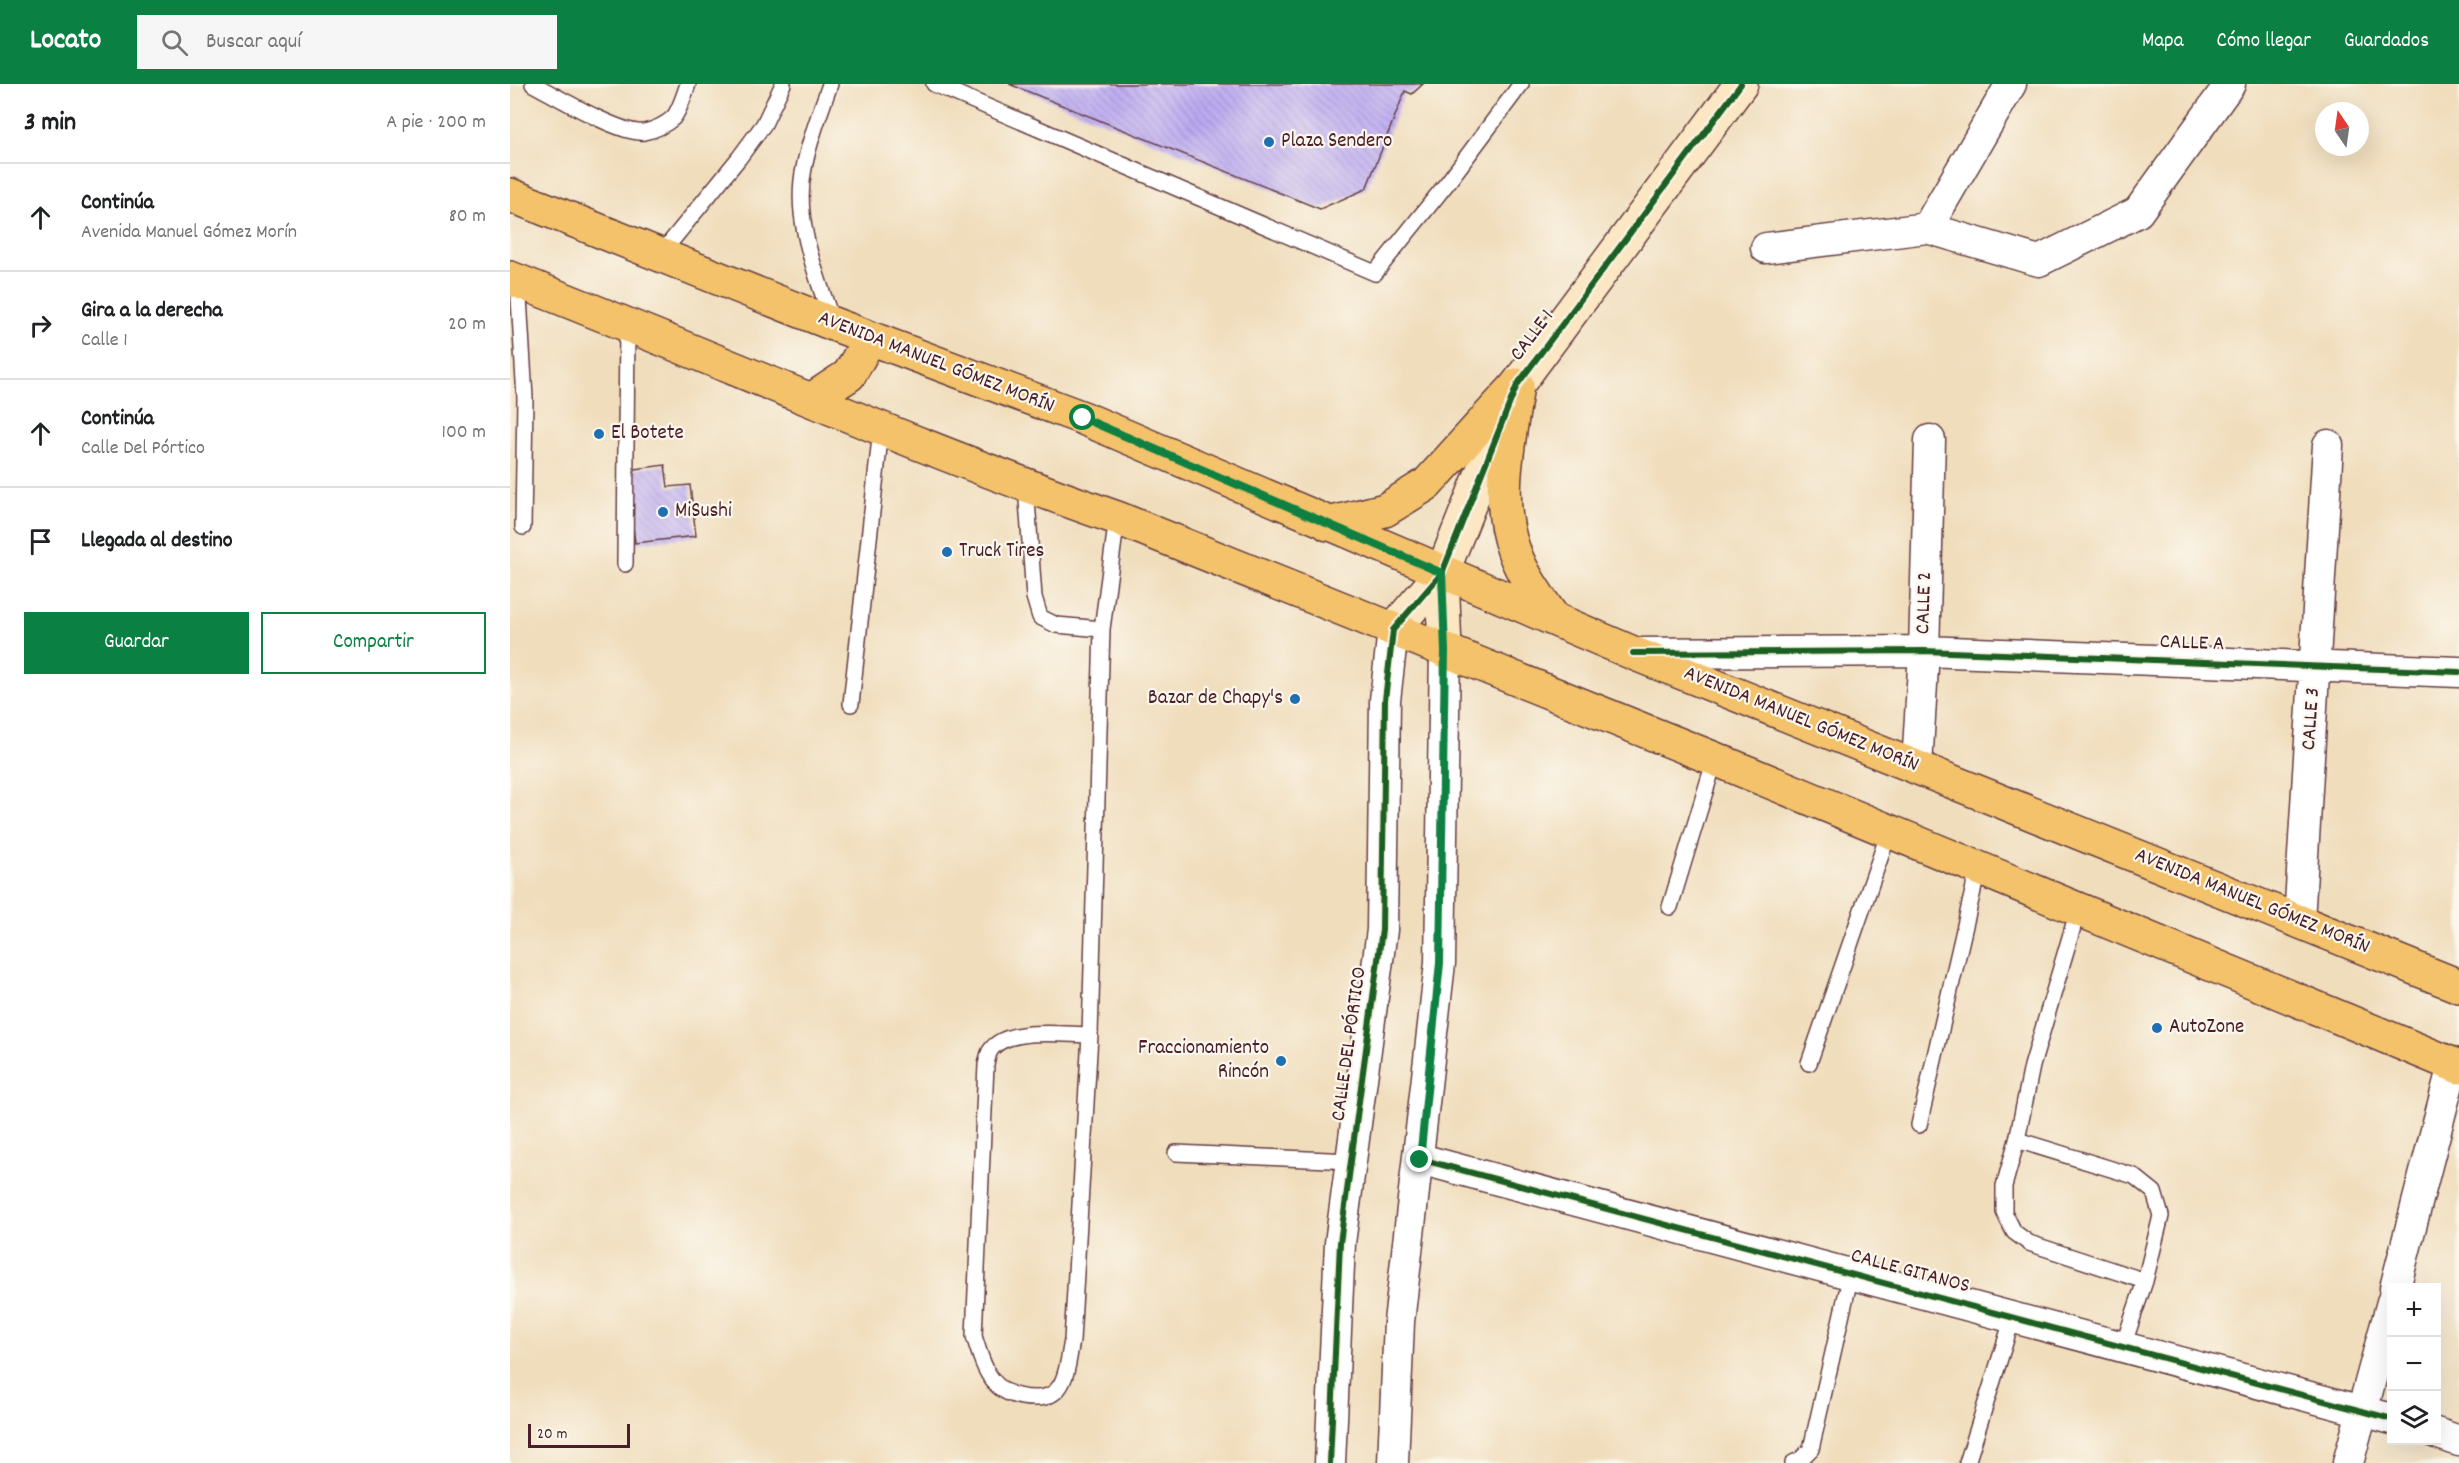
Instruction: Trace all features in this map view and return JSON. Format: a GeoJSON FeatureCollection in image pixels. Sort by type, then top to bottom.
{"type":"FeatureCollection","features":[{"type":"Feature","properties":{"kind":"main road","name":"AVENIDA MANUEL GÓMEZ MORÍN"},"geometry":{"type":"LineString","coordinates":[[510,195],[832,324],[1083,418],[1633,653],[2459,986]]}},
{"type":"Feature","properties":{"kind":"main road"},"geometry":{"type":"LineString","coordinates":[[514,279],[881,429],[1026,486],[1117,518],[1715,759],[2456,1066]]}},
{"type":"Feature","properties":{"kind":"main road"},"geometry":{"type":"LineString","coordinates":[[811,400],[849,375],[870,338]]}},
{"type":"Feature","properties":{"kind":"main road"},"geometry":{"type":"LineString","coordinates":[[1328,524],[1385,510],[1427,484],[1518,385]]}},
{"type":"Feature","properties":{"kind":"main road"},"geometry":{"type":"LineString","coordinates":[[1518,385],[1504,479],[1507,524],[1514,551],[1530,584],[1554,619]]}},
{"type":"Feature","properties":{"kind":"street","name":"CALLE 1"},"geometry":{"type":"LineString","coordinates":[[1393,630],[1442,573],[1518,385],[1741,84]]}},
{"type":"Feature","properties":{"kind":"street"},"geometry":{"type":"LineString","coordinates":[[1927,228],[2011,84]]}},
{"type":"Feature","properties":{"kind":"street"},"geometry":{"type":"LineString","coordinates":[[1766,248],[1927,228],[2039,261],[2138,212],[2230,84]]}},
{"type":"Feature","properties":{"kind":"street","name":"CALLE 2"},"geometry":{"type":"LineString","coordinates":[[1917,766],[1924,651],[1930,440]]}},
{"type":"Feature","properties":{"kind":"street","name":"CALLE 3"},"geometry":{"type":"LineString","coordinates":[[2299,921],[2328,445]]}},
{"type":"Feature","properties":{"kind":"street","name":"CALLE 1"},"geometry":{"type":"LineString","coordinates":[[1442,573],[1445,651]]}},
{"type":"Feature","properties":{"kind":"street","name":"CALLE DEL PÓRTICO"},"geometry":{"type":"LineString","coordinates":[[1330,1463],[1341,1244],[1382,930],[1385,700],[1393,630]]}},
{"type":"Feature","properties":{"kind":"street"},"geometry":{"type":"LineString","coordinates":[[1393,1463],[1399,1322],[1420,1160],[1440,963],[1445,651]]}},
{"type":"Feature","properties":{"kind":"street","name":"CALLE A"},"geometry":{"type":"LineString","coordinates":[[1633,653],[1924,651],[2459,672]]}},
{"type":"Feature","properties":{"kind":"street"},"geometry":{"type":"LineString","coordinates":[[2396,1283],[2456,1066]]}},
{"type":"Feature","properties":{"kind":"street","name":"CALLE GITANOS"},"geometry":{"type":"LineString","coordinates":[[1420,1160],[2378,1414]]}},
{"type":"Feature","properties":{"kind":"street"},"geometry":{"type":"LineString","coordinates":[[2348,1463],[2378,1414],[2387,1336]]}},
{"type":"Feature","properties":{"kind":"street"},"geometry":{"type":"LineString","coordinates":[[2441,1435],[2459,1440]]}},
{"type":"Feature","properties":{"kind":"lane"},"geometry":{"type":"LineString","coordinates":[[533,84],[610,123],[628,130],[642,132],[663,125],[674,116],[688,84]]}},
{"type":"Feature","properties":{"kind":"lane"},"geometry":{"type":"LineString","coordinates":[[660,255],[764,124],[783,84]]}},
{"type":"Feature","properties":{"kind":"lane"},"geometry":{"type":"LineString","coordinates":[[830,84],[804,168],[801,194],[811,255],[832,324]]}},
{"type":"Feature","properties":{"kind":"lane"},"geometry":{"type":"LineString","coordinates":[[934,84],[1375,273],[1448,182],[1521,84]]}},
{"type":"Feature","properties":{"kind":"lane"},"geometry":{"type":"LineString","coordinates":[[514,279],[525,398],[523,527]]}},
{"type":"Feature","properties":{"kind":"lane"},"geometry":{"type":"LineString","coordinates":[[625,564],[627,325]]}},
{"type":"Feature","properties":{"kind":"lane"},"geometry":{"type":"LineString","coordinates":[[851,704],[881,429]]}},
{"type":"Feature","properties":{"kind":"lane"},"geometry":{"type":"LineString","coordinates":[[1026,486],[1034,597],[1040,617],[1056,625],[1102,629]]}},
{"type":"Feature","properties":{"kind":"lane"},"geometry":{"type":"LineString","coordinates":[[1090,1035],[1022,1034],[1001,1041],[990,1051],[986,1065],[974,1336],[987,1374],[997,1387],[1010,1395],[1042,1398],[1054,1393],[1062,1385],[1072,1341],[1090,1035],[1102,629],[1117,518]]}},
{"type":"Feature","properties":{"kind":"lane"},"geometry":{"type":"LineString","coordinates":[[1670,907],[1715,759]]}},
{"type":"Feature","properties":{"kind":"lane"},"geometry":{"type":"LineString","coordinates":[[1809,1063],[1889,832]]}},
{"type":"Feature","properties":{"kind":"lane"},"geometry":{"type":"LineString","coordinates":[[1919,1125],[1978,869]]}},
{"type":"Feature","properties":{"kind":"lane"},"geometry":{"type":"LineString","coordinates":[[2078,910],[2032,1066],[2017,1140],[2004,1186],[2004,1212],[2014,1232],[2029,1244],[2145,1281]]}},
{"type":"Feature","properties":{"kind":"lane"},"geometry":{"type":"LineString","coordinates":[[2017,1140],[2134,1176],[2154,1192],[2161,1216],[2145,1281],[2123,1346]]}},
{"type":"Feature","properties":{"kind":"lane"},"geometry":{"type":"LineString","coordinates":[[1176,1153],[1351,1161]]}},
{"type":"Feature","properties":{"kind":"lane"},"geometry":{"type":"LineString","coordinates":[[1793,1463],[1811,1449],[1851,1274]]}},
{"type":"Feature","properties":{"kind":"lane"},"geometry":{"type":"LineString","coordinates":[[1967,1463],[2013,1317]]}},
{"type":"Feature","properties":{"kind":"building","name":"Plaza Sendero"},"geometry":{"type":"Polygon","coordinates":[[[1009,84],[1423,84],[1412,94],[1405,91],[1366,189],[1320,209],[1009,84]]]}},
{"type":"Feature","properties":{"kind":"building","name":"MiSushi"},"geometry":{"type":"Polygon","coordinates":[[[665,465],[668,487],[690,485],[696,536],[635,543],[627,470],[665,465]]]}},
{"type":"Feature","properties":{"kind":"cycle path"},"geometry":{"type":"LineString","coordinates":[[1330,1463],[1340,1243],[1382,930],[1385,700],[1393,630],[1442,573],[1517,385],[1741,84]]}},
{"type":"Feature","properties":{"kind":"cycle path"},"geometry":{"type":"LineString","coordinates":[[1633,653],[1924,651],[2459,672]]}},
{"type":"Feature","properties":{"kind":"cycle path"},"geometry":{"type":"LineString","coordinates":[[1420,1159],[2387,1418]]}},
{"type":"Feature","properties":{"kind":"place","name":"Plaza Sendero"},"geometry":{"type":"Point","coordinates":[1269,142]}},
{"type":"Feature","properties":{"kind":"place","name":"El Botete"},"geometry":{"type":"Point","coordinates":[599,434]}},
{"type":"Feature","properties":{"kind":"place","name":"MiSushi"},"geometry":{"type":"Point","coordinates":[663,512]}},
{"type":"Feature","properties":{"kind":"place","name":"Truck Tires"},"geometry":{"type":"Point","coordinates":[947,552]}},
{"type":"Feature","properties":{"kind":"place","name":"Bazar de Chapy's"},"geometry":{"type":"Point","coordinates":[1295,699]}},
{"type":"Feature","properties":{"kind":"place","name":"AutoZone"},"geometry":{"type":"Point","coordinates":[2157,1028]}},
{"type":"Feature","properties":{"kind":"place","name":"Fraccionamiento Rincón"},"geometry":{"type":"Point","coordinates":[1281,1061]}},
{"type":"Feature","properties":{"kind":"route"},"geometry":{"type":"LineString","coordinates":[[1083,418],[1442,573],[1445,651],[1440,963],[1420,1160]]}}]}
